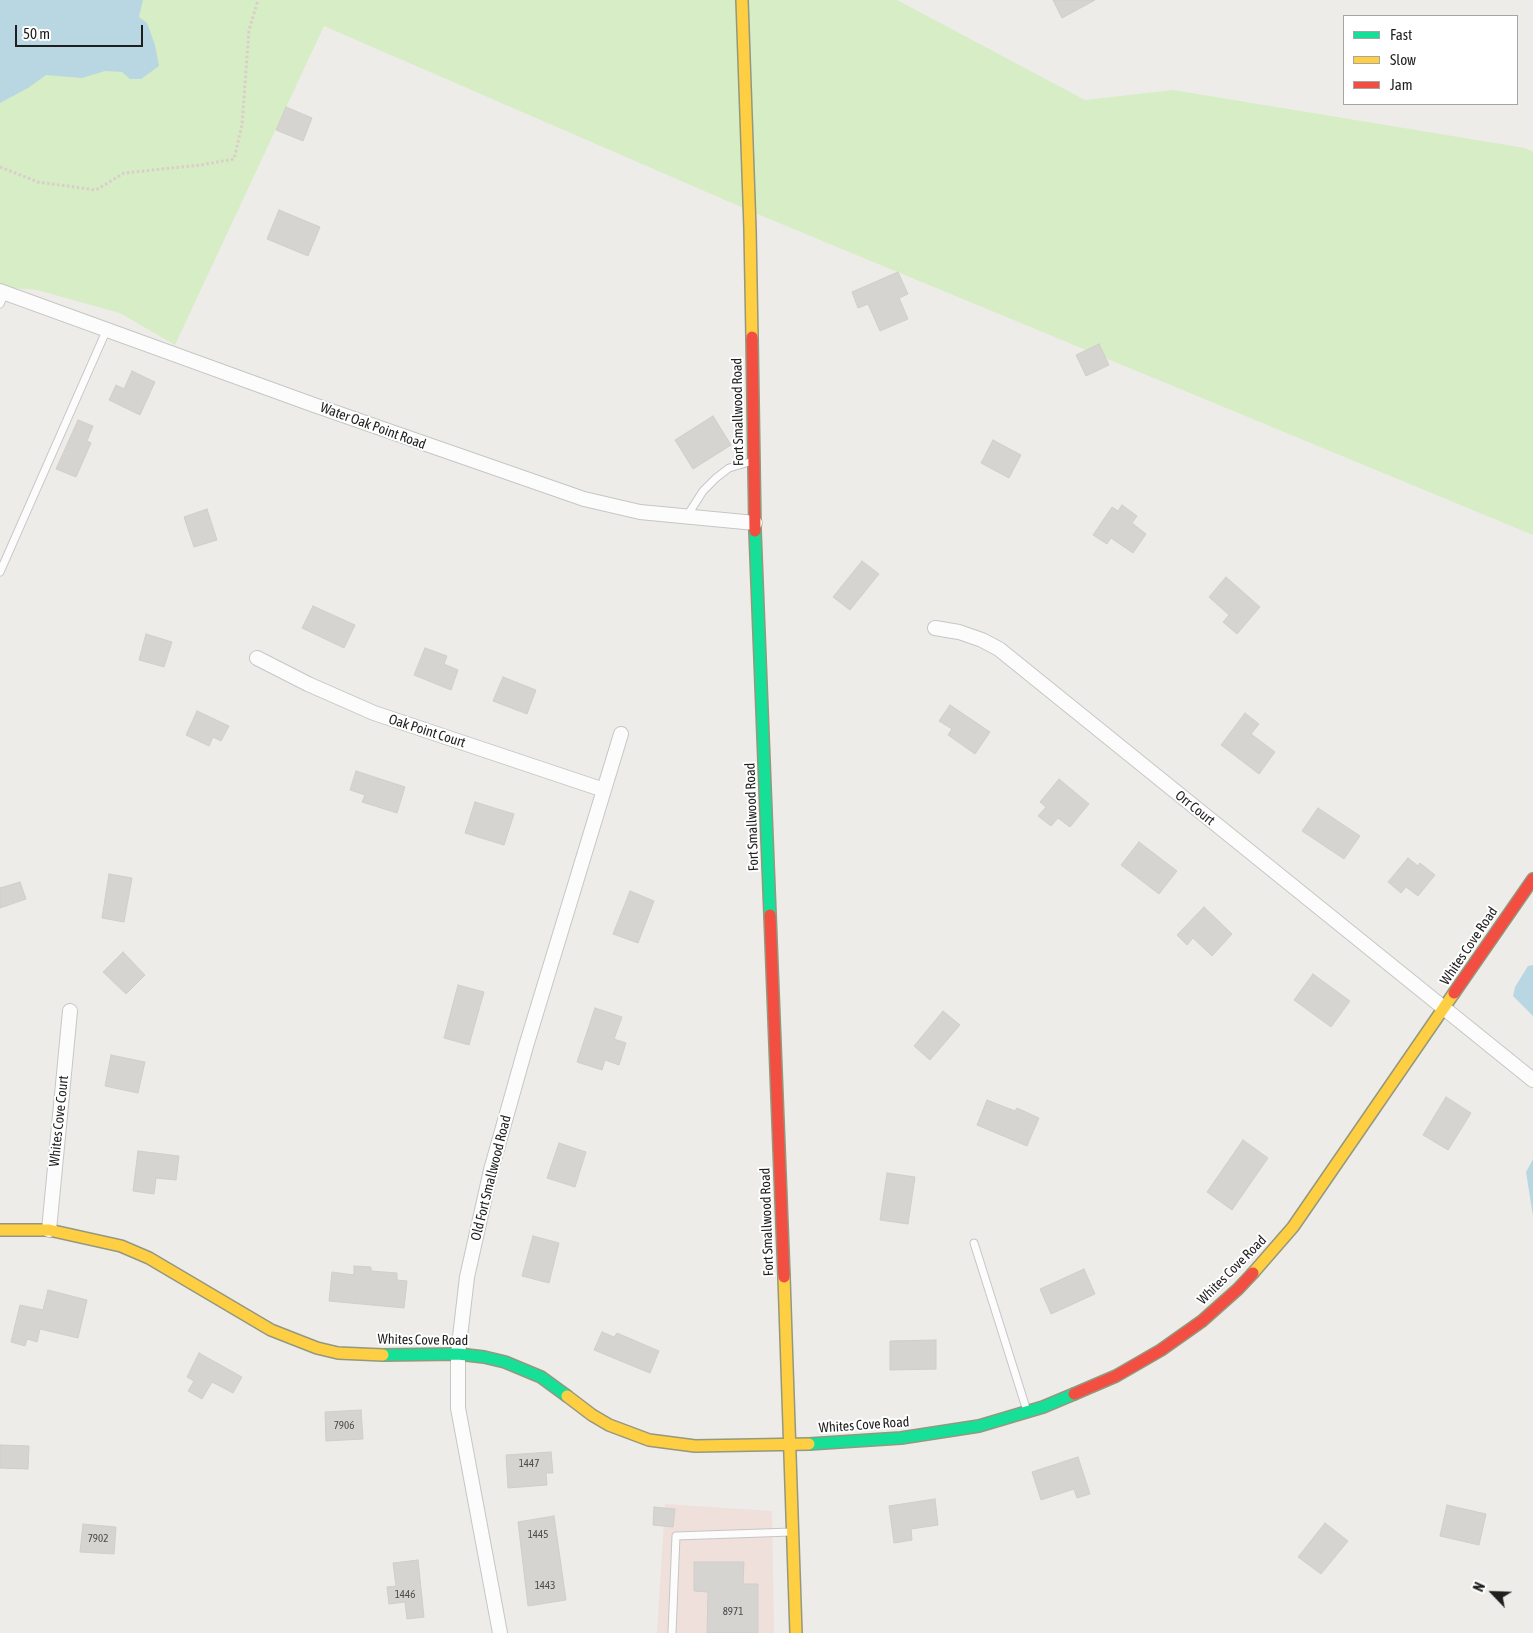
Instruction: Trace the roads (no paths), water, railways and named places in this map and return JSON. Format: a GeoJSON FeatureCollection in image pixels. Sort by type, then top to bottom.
{"type":"FeatureCollection","features":[{"type":"Feature","properties":{"kind":"street","name":"Fort Smallwood Road"},"geometry":{"type":"LineString","coordinates":[[742,0],[750,229],[755,522],[796,1633]]}},
{"type":"Feature","properties":{"kind":"street","name":"Water Oak Point Road"},"geometry":{"type":"LineString","coordinates":[[2,296],[107,329],[332,411],[584,499],[640,512],[755,522]]}},
{"type":"Feature","properties":{"kind":"street","name":"Orr Court"},"geometry":{"type":"LineString","coordinates":[[935,628],[960,632],[982,640],[999,650],[1533,1080]]}},
{"type":"Feature","properties":{"kind":"street","name":"Oak Point Court"},"geometry":{"type":"LineString","coordinates":[[257,658],[308,684],[374,713],[604,790]]}},
{"type":"Feature","properties":{"kind":"street","name":"Old Fort Smallwood Road"},"geometry":{"type":"LineString","coordinates":[[500,1633],[458,1408],[458,1354],[467,1277],[491,1170],[543,988],[621,734]]}},
{"type":"Feature","properties":{"kind":"street","name":"Whites Cove Road"},"geometry":{"type":"LineString","coordinates":[[0,1230],[49,1230],[121,1246],[149,1258],[271,1330],[317,1348],[338,1353],[388,1355],[458,1354],[506,1362],[541,1376],[609,1425],[649,1440],[687,1445],[790,1445],[901,1438],[979,1426],[1069,1397],[1116,1376],[1161,1350],[1202,1321],[1238,1289],[1293,1227],[1533,880]]}},
{"type":"Feature","properties":{"kind":"street","name":"Whites Cove Court"},"geometry":{"type":"LineString","coordinates":[[49,1230],[70,1011]]}},
{"type":"Feature","properties":{"kind":"lane"},"geometry":{"type":"LineString","coordinates":[[0,572],[107,329]]}},
{"type":"Feature","properties":{"kind":"lane"},"geometry":{"type":"LineString","coordinates":[[687,516],[703,491],[716,478],[729,468],[754,460]]}},
{"type":"Feature","properties":{"kind":"lane"},"geometry":{"type":"LineString","coordinates":[[974,1243],[1027,1412]]}},
{"type":"Feature","properties":{"kind":"lane"},"geometry":{"type":"LineString","coordinates":[[672,1633],[676,1536],[792,1532]]}},
{"type":"Feature","properties":{"kind":"water"},"geometry":{"type":"Polygon","coordinates":[[[0,0],[143,0],[139,17],[147,23],[155,45],[159,66],[141,79],[130,79],[122,72],[105,71],[82,78],[46,75],[28,88],[0,103],[0,0]]]}},
{"type":"Feature","properties":{"kind":"water"},"geometry":{"type":"Polygon","coordinates":[[[1533,965],[1533,1016],[1513,996],[1515,987],[1528,966],[1533,965]]]}},
{"type":"Feature","properties":{"kind":"water"},"geometry":{"type":"Polygon","coordinates":[[[1533,1159],[1533,1216],[1526,1172],[1533,1159]]]}}]}
